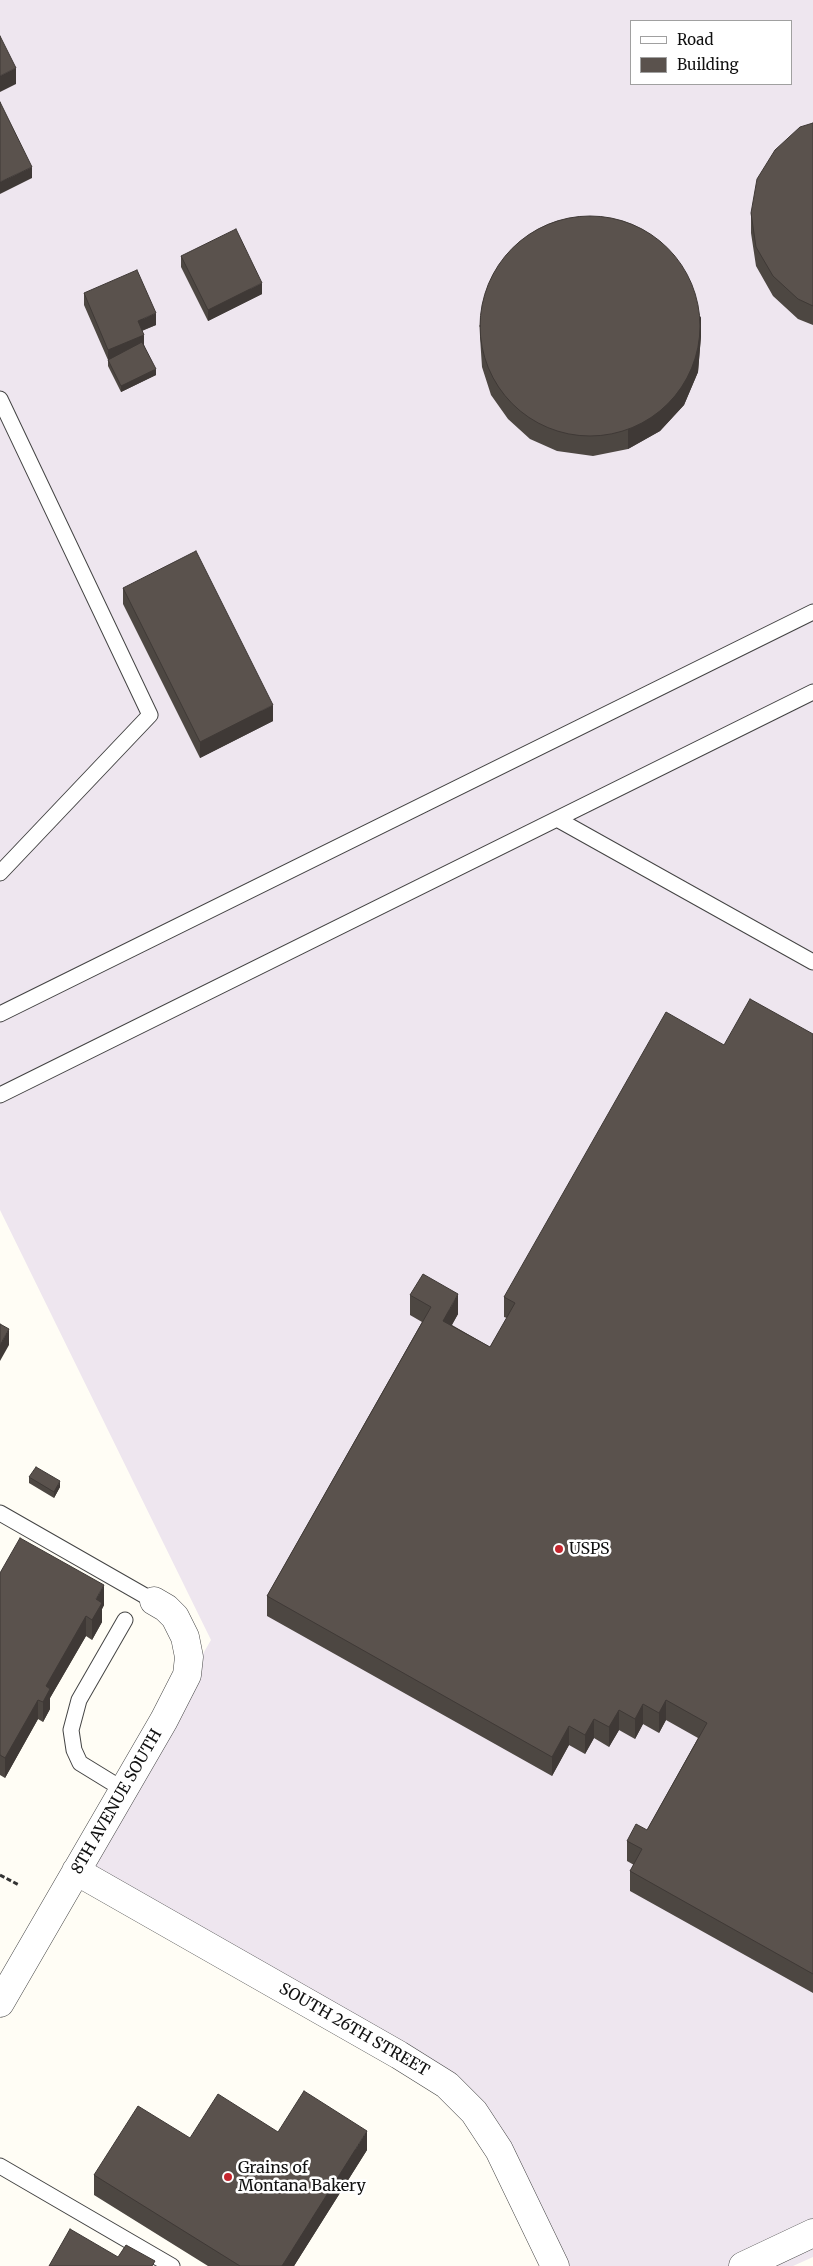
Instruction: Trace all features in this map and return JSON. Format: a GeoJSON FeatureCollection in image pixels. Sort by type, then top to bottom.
{"type":"FeatureCollection","features":[{"type":"Feature","properties":{"kind":"street","name":"8TH AVENUE SOUTH"},"geometry":{"type":"LineString","coordinates":[[0,2003],[124,1790],[179,1693],[187,1675],[189,1657],[184,1637],[175,1618],[166,1608],[154,1601]]}},
{"type":"Feature","properties":{"kind":"street","name":"SOUTH 26TH STREET"},"geometry":{"type":"LineString","coordinates":[[76,1871],[399,2055],[447,2085],[474,2112],[499,2150],[555,2266]]}},
{"type":"Feature","properties":{"kind":"street"},"geometry":{"type":"LineString","coordinates":[[743,2266],[813,2232]]}},
{"type":"Feature","properties":{"kind":"lane"},"geometry":{"type":"LineString","coordinates":[[0,399],[150,715],[0,873]]}},
{"type":"Feature","properties":{"kind":"lane"},"geometry":{"type":"LineString","coordinates":[[0,1014],[813,612]]}},
{"type":"Feature","properties":{"kind":"lane"},"geometry":{"type":"LineString","coordinates":[[0,1095],[813,692]]}},
{"type":"Feature","properties":{"kind":"lane"},"geometry":{"type":"LineString","coordinates":[[557,819],[813,962]]}},
{"type":"Feature","properties":{"kind":"lane"},"geometry":{"type":"LineString","coordinates":[[0,1513],[154,1601]]}},
{"type":"Feature","properties":{"kind":"lane"},"geometry":{"type":"LineString","coordinates":[[124,1790],[80,1763],[74,1750],[71,1730],[79,1700],[125,1620]]}},
{"type":"Feature","properties":{"kind":"lane"},"geometry":{"type":"LineString","coordinates":[[0,2166],[172,2266]]}},
{"type":"Feature","properties":{"kind":"path"},"geometry":{"type":"LineString","coordinates":[[0,1875],[19,1885]]}},
{"type":"Feature","properties":{"kind":"shaded area"},"geometry":{"type":"Polygon","coordinates":[[[0,0],[813,0],[813,2257],[793,2266],[566,2266],[483,2108],[77,1871],[211,1640],[0,1210],[0,0]]]}},
{"type":"Feature","properties":{"kind":"building"},"geometry":{"type":"Polygon","coordinates":[[[0,36],[16,68],[0,76],[0,36]]]}},
{"type":"Feature","properties":{"kind":"building"},"geometry":{"type":"Polygon","coordinates":[[[0,102],[32,167],[0,182],[0,102]]]}},
{"type":"Feature","properties":{"kind":"building"},"geometry":{"type":"Polygon","coordinates":[[[813,123],[813,306],[798,299],[773,276],[756,247],[751,213],[757,179],[775,150],[800,127],[813,123]]]}},
{"type":"Feature","properties":{"kind":"building"},"geometry":{"type":"Polygon","coordinates":[[[590,216],[611,218],[642,229],[668,248],[687,274],[698,305],[700,326],[698,347],[687,378],[668,404],[642,423],[611,434],[590,436],[569,434],[538,423],[512,404],[493,378],[482,347],[480,326],[482,305],[493,274],[512,248],[538,229],[569,218],[590,216]]]}},
{"type":"Feature","properties":{"kind":"building"},"geometry":{"type":"Polygon","coordinates":[[[236,229],[262,283],[208,310],[181,256],[236,229]]]}},
{"type":"Feature","properties":{"kind":"building"},"geometry":{"type":"Polygon","coordinates":[[[137,270],[156,313],[138,321],[144,335],[108,350],[84,293],[137,270]]]}},
{"type":"Feature","properties":{"kind":"building"},"geometry":{"type":"Polygon","coordinates":[[[142,342],[156,369],[121,386],[108,360],[142,342]]]}},
{"type":"Feature","properties":{"kind":"building"},"geometry":{"type":"Polygon","coordinates":[[[196,551],[273,705],[200,742],[123,588],[196,551]]]}},
{"type":"Feature","properties":{"kind":"building","name":"USPS"},"geometry":{"type":"Polygon","coordinates":[[[750,999],[813,1034],[813,1974],[630,1871],[642,1849],[627,1841],[636,1824],[647,1830],[707,1723],[666,1700],[659,1713],[643,1704],[635,1719],[619,1710],[609,1727],[594,1719],[585,1735],[569,1726],[552,1757],[267,1596],[431,1307],[410,1295],[423,1274],[458,1294],[443,1321],[490,1347],[515,1303],[504,1297],[666,1012],[724,1045],[750,999]]]}},
{"type":"Feature","properties":{"kind":"building"},"geometry":{"type":"Polygon","coordinates":[[[0,1324],[9,1329],[0,1345],[0,1324]]]}},
{"type":"Feature","properties":{"kind":"building"},"geometry":{"type":"Polygon","coordinates":[[[36,1467],[60,1481],[54,1492],[29,1477],[36,1467]]]}},
{"type":"Feature","properties":{"kind":"building"},"geometry":{"type":"Polygon","coordinates":[[[20,1538],[104,1585],[96,1599],[102,1603],[92,1620],[86,1616],[46,1686],[50,1689],[43,1702],[38,1700],[5,1758],[0,1755],[0,1573],[20,1538]]]}},
{"type":"Feature","properties":{"kind":"building","name":"Grains of Montana Bakery"},"geometry":{"type":"Polygon","coordinates":[[[304,2091],[367,2131],[282,2266],[240,2266],[94,2175],[138,2106],[190,2138],[218,2094],[278,2132],[304,2091]]]}},
{"type":"Feature","properties":{"kind":"building"},"geometry":{"type":"Polygon","coordinates":[[[70,2229],[118,2257],[126,2245],[155,2261],[152,2266],[49,2266],[70,2229]]]}},
{"type":"Feature","properties":{"kind":"place","name":"USPS"},"geometry":{"type":"Point","coordinates":[559,1549]}},
{"type":"Feature","properties":{"kind":"place","name":"Grains of Montana Bakery"},"geometry":{"type":"Point","coordinates":[228,2177]}}]}
